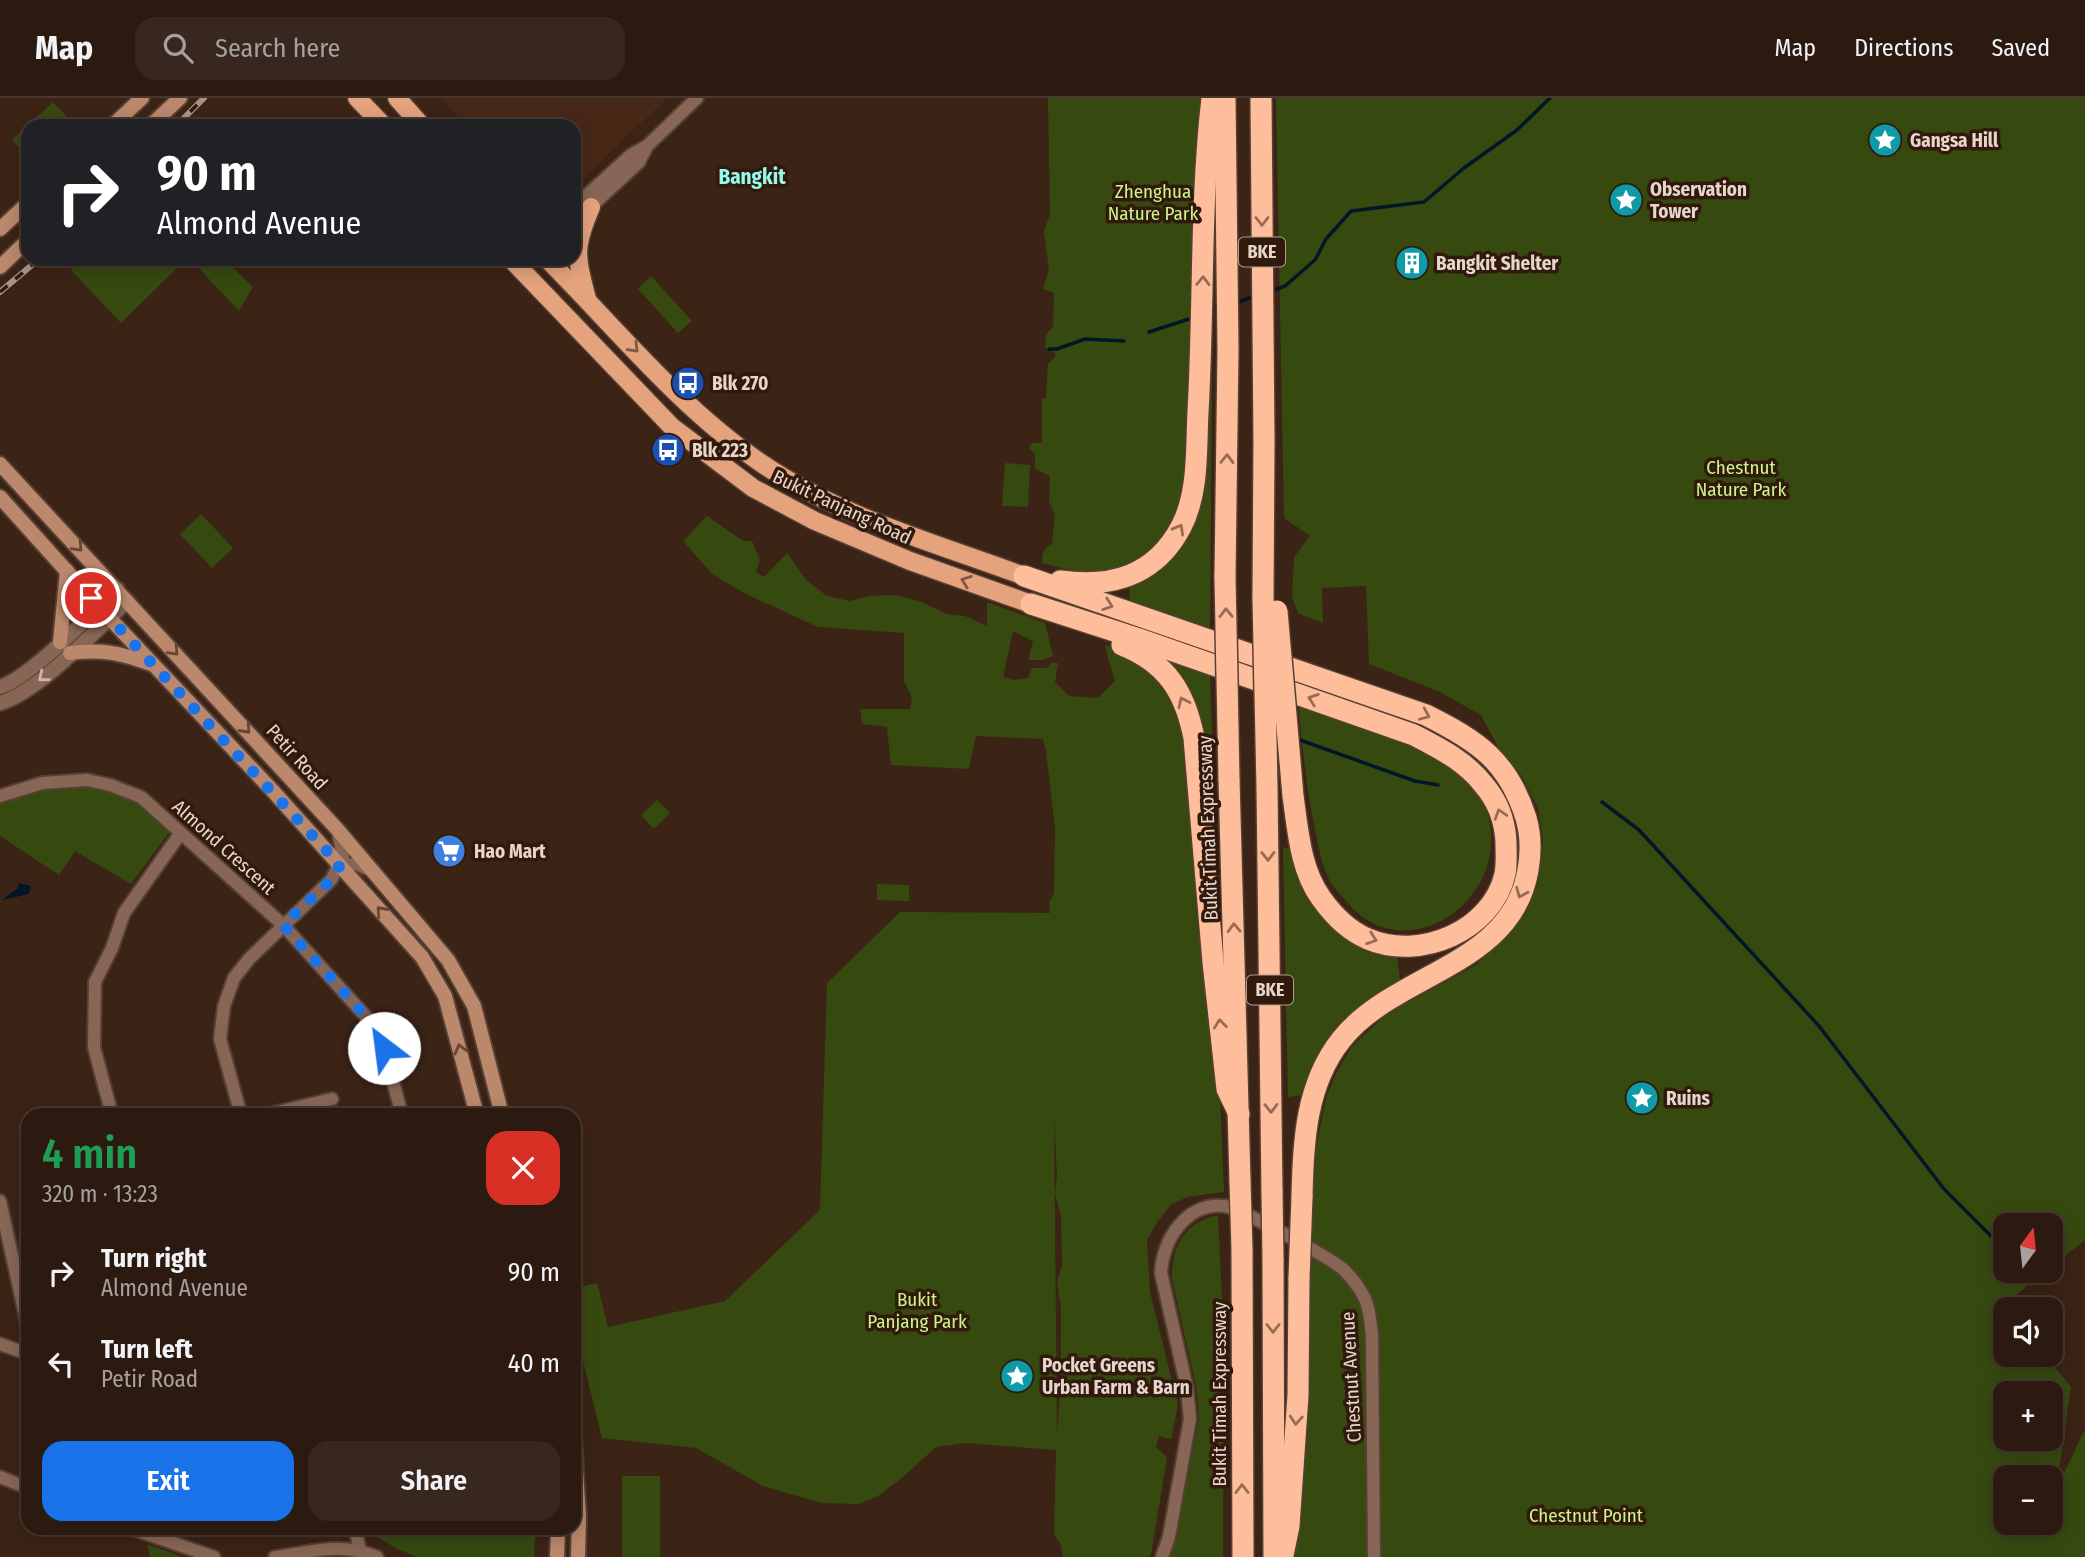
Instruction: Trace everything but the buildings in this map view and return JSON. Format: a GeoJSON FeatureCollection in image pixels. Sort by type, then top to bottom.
{"type":"FeatureCollection","features":[{"type":"Feature","properties":{"kind":"highway"},"geometry":{"type":"LineString","coordinates":[[1024,576],[1091,583],[1132,576],[1156,559],[1182,526],[1190,505],[1194,482],[1202,349],[1206,153],[1212,98]]}},
{"type":"Feature","properties":{"kind":"highway","name":"Bukit Timah Expressway"},"geometry":{"type":"LineString","coordinates":[[1225,98],[1228,349],[1226,577],[1242,1250],[1243,1557]]}},
{"type":"Feature","properties":{"kind":"highway","name":"BKE"},"geometry":{"type":"LineString","coordinates":[[1261,98],[1264,552],[1270,604],[1267,788],[1274,1557]]}},
{"type":"Feature","properties":{"kind":"highway"},"geometry":{"type":"LineString","coordinates":[[1024,576],[1362,691],[1426,715],[1459,731],[1485,750],[1506,774],[1518,793],[1528,825],[1531,852],[1526,880],[1516,904],[1502,926],[1470,955],[1363,1016],[1340,1040],[1324,1066],[1313,1095],[1303,1144],[1298,1395],[1289,1526],[1282,1557]]}},
{"type":"Feature","properties":{"kind":"highway"},"geometry":{"type":"LineString","coordinates":[[1031,604],[1138,645],[1414,734],[1448,752],[1482,783],[1497,804],[1505,831],[1505,874],[1497,894],[1485,912],[1461,932],[1427,945],[1399,947],[1369,940],[1346,926],[1320,897],[1302,853],[1293,796],[1270,604]]}},
{"type":"Feature","properties":{"kind":"highway"},"geometry":{"type":"LineString","coordinates":[[1138,645],[1170,678],[1183,699],[1190,718],[1227,1089],[1239,1114]]}},
{"type":"Feature","properties":{"kind":"main road"},"geometry":{"type":"LineString","coordinates":[[120,119],[142,98]]}},
{"type":"Feature","properties":{"kind":"main road"},"geometry":{"type":"LineString","coordinates":[[158,119],[180,98]]}},
{"type":"Feature","properties":{"kind":"main road"},"geometry":{"type":"LineString","coordinates":[[357,98],[377,119]]}},
{"type":"Feature","properties":{"kind":"main road"},"geometry":{"type":"LineString","coordinates":[[397,98],[416,119]]}},
{"type":"Feature","properties":{"kind":"main road"},"geometry":{"type":"LineString","coordinates":[[0,229],[21,210]]}},
{"type":"Feature","properties":{"kind":"main road"},"geometry":{"type":"LineString","coordinates":[[0,267],[21,247]]}},
{"type":"Feature","properties":{"kind":"main road","name":"Bukit Panjang Road"},"geometry":{"type":"LineString","coordinates":[[523,266],[672,427],[753,488],[815,521],[898,556],[1031,604]]}},
{"type":"Feature","properties":{"kind":"main road","name":"Bukit Panjang Road"},"geometry":{"type":"LineString","coordinates":[[554,266],[698,415],[761,463],[822,500],[1024,576]]}},
{"type":"Feature","properties":{"kind":"main road"},"geometry":{"type":"LineString","coordinates":[[578,266],[587,299]]}},
{"type":"Feature","properties":{"kind":"main road","name":"Petir Road"},"geometry":{"type":"LineString","coordinates":[[0,464],[337,829],[448,960],[474,1006],[500,1108]]}},
{"type":"Feature","properties":{"kind":"main road"},"geometry":{"type":"LineString","coordinates":[[0,497],[422,957],[445,996],[475,1108]]}},
{"type":"Feature","properties":{"kind":"main road"},"geometry":{"type":"LineString","coordinates":[[67,571],[65,648],[120,653],[155,666]]}},
{"type":"Feature","properties":{"kind":"main road"},"geometry":{"type":"LineString","coordinates":[[201,716],[207,703],[214,700],[222,702]]}},
{"type":"Feature","properties":{"kind":"main road"},"geometry":{"type":"LineString","coordinates":[[557,1557],[558,1535]]}},
{"type":"Feature","properties":{"kind":"main road"},"geometry":{"type":"LineString","coordinates":[[578,1557],[579,1535]]}},
{"type":"Feature","properties":{"kind":"street"},"geometry":{"type":"LineString","coordinates":[[581,203],[639,162],[647,146],[696,98]]}},
{"type":"Feature","properties":{"kind":"street"},"geometry":{"type":"LineString","coordinates":[[0,703],[15,699],[117,589]]}},
{"type":"Feature","properties":{"kind":"street"},"geometry":{"type":"LineString","coordinates":[[0,687],[65,648],[109,618],[127,601]]}},
{"type":"Feature","properties":{"kind":"street","name":"Almond Crescent"},"geometry":{"type":"LineString","coordinates":[[0,796],[42,783],[87,780],[110,785],[141,797],[283,925],[369,1020],[384,1048],[400,1108]]}},
{"type":"Feature","properties":{"kind":"street"},"geometry":{"type":"LineString","coordinates":[[239,1108],[220,1039],[224,1006],[234,978],[249,959],[331,880],[340,865],[343,848],[337,829]]}},
{"type":"Feature","properties":{"kind":"street"},"geometry":{"type":"LineString","coordinates":[[110,1108],[94,1047],[95,982],[112,948],[124,913],[180,834]]}},
{"type":"Feature","properties":{"kind":"street"},"geometry":{"type":"LineString","coordinates":[[340,865],[356,864],[374,871]]}},
{"type":"Feature","properties":{"kind":"street"},"geometry":{"type":"LineString","coordinates":[[294,1108],[332,1099]]}},
{"type":"Feature","properties":{"kind":"street"},"geometry":{"type":"LineString","coordinates":[[0,1201],[21,1296]]}},
{"type":"Feature","properties":{"kind":"street","name":"Chestnut Avenue"},"geometry":{"type":"LineString","coordinates":[[1162,1557],[1169,1536],[1190,1419],[1187,1388],[1161,1273],[1163,1258],[1172,1234],[1187,1218],[1208,1208],[1226,1206],[1311,1250],[1343,1270],[1357,1285],[1366,1301],[1372,1336],[1374,1557]]}},
{"type":"Feature","properties":{"kind":"street"},"geometry":{"type":"LineString","coordinates":[[0,1344],[21,1352]]}},
{"type":"Feature","properties":{"kind":"street"},"geometry":{"type":"LineString","coordinates":[[0,1477],[21,1485]]}},
{"type":"Feature","properties":{"kind":"street"},"geometry":{"type":"LineString","coordinates":[[151,1535],[215,1557]]}},
{"type":"Feature","properties":{"kind":"street"},"geometry":{"type":"LineString","coordinates":[[357,1535],[360,1550]]}},
{"type":"Feature","properties":{"kind":"street"},"geometry":{"type":"LineString","coordinates":[[275,1557],[334,1547],[360,1550],[377,1557]]}},
{"type":"Feature","properties":{"kind":"shaded area"},"geometry":{"type":"Polygon","coordinates":[[[441,98],[667,98],[581,180],[581,119],[460,119],[441,98]]]}},
{"type":"Feature","properties":{"kind":"green space","name":"Zhenghua Nature Park"},"geometry":{"type":"Polygon","coordinates":[[[1048,98],[1200,98],[1187,468],[1182,499],[1177,517],[1153,551],[1120,568],[1102,571],[1082,571],[1042,563],[1044,552],[1052,544],[1055,515],[1049,502],[1050,476],[1035,469],[1035,454],[1029,448],[1032,443],[1042,443],[1042,399],[1046,398],[1048,364],[1055,357],[1055,353],[1045,348],[1046,335],[1053,326],[1054,293],[1043,289],[1049,269],[1044,232],[1050,214],[1048,98]]]}},
{"type":"Feature","properties":{"kind":"green space","name":"Chestnut Nature Park"},"geometry":{"type":"Polygon","coordinates":[[[1276,98],[2085,98],[2085,1240],[2063,1257],[2063,1213],[1993,1213],[1993,1283],[2031,1283],[2016,1295],[2018,1297],[1993,1297],[1993,1367],[2055,1367],[2071,1387],[2063,1442],[2063,1381],[1993,1381],[1993,1451],[2062,1451],[2060,1465],[1993,1465],[1993,1535],[2063,1535],[2063,1475],[2085,1429],[2085,1557],[1294,1557],[1292,1453],[1310,1377],[1310,1213],[1316,1148],[1326,1098],[1352,1046],[1387,1014],[1476,965],[1511,933],[1525,914],[1538,884],[1543,840],[1538,808],[1521,775],[1498,747],[1481,715],[1438,691],[1369,664],[1366,586],[1322,588],[1323,623],[1299,614],[1292,598],[1294,557],[1310,536],[1284,518],[1276,98]]]}},
{"type":"Feature","properties":{"kind":"green space"},"geometry":{"type":"Polygon","coordinates":[[[53,102],[69,119],[35,119],[53,102]]]}},
{"type":"Feature","properties":{"kind":"green space"},"geometry":{"type":"Polygon","coordinates":[[[21,132],[21,150],[12,140],[21,132]]]}},
{"type":"Feature","properties":{"kind":"green space"},"geometry":{"type":"Polygon","coordinates":[[[76,266],[179,266],[121,323],[71,270],[76,266]]]}},
{"type":"Feature","properties":{"kind":"green space"},"geometry":{"type":"Polygon","coordinates":[[[197,266],[231,266],[253,287],[239,311],[197,266]]]}},
{"type":"Feature","properties":{"kind":"green space"},"geometry":{"type":"Polygon","coordinates":[[[651,276],[692,321],[678,333],[638,289],[651,276]]]}},
{"type":"Feature","properties":{"kind":"green space"},"geometry":{"type":"Polygon","coordinates":[[[1207,377],[1212,377],[1210,630],[1130,604],[1129,583],[1170,555],[1207,377]]]}},
{"type":"Feature","properties":{"kind":"green space"},"geometry":{"type":"Polygon","coordinates":[[[1005,463],[1030,465],[1028,507],[1002,506],[1005,463]]]}},
{"type":"Feature","properties":{"kind":"green space"},"geometry":{"type":"Polygon","coordinates":[[[201,514],[233,548],[212,568],[180,534],[201,514]]]}},
{"type":"Feature","properties":{"kind":"green space","name":"Bukit Panjang Park"},"geometry":{"type":"Polygon","coordinates":[[[707,516],[743,541],[752,541],[760,560],[756,572],[764,577],[787,553],[806,580],[827,596],[850,601],[870,596],[895,595],[919,601],[947,614],[965,616],[987,626],[987,602],[1045,623],[1053,656],[1042,660],[1028,660],[1033,641],[1013,631],[1003,677],[1013,680],[1028,678],[1032,668],[1047,668],[1051,663],[1058,663],[1055,682],[1069,696],[1098,698],[1115,681],[1105,645],[1134,655],[1151,668],[1181,713],[1199,935],[1204,944],[1219,1073],[1224,1192],[1187,1197],[1171,1205],[1147,1240],[1150,1292],[1178,1405],[1171,1439],[1159,1436],[1156,1447],[1167,1457],[1149,1557],[1063,1557],[1060,1543],[1054,1534],[1056,1450],[965,1443],[936,1447],[878,1496],[859,1504],[821,1503],[763,1486],[696,1448],[602,1438],[581,1352],[581,1286],[597,1283],[608,1327],[725,1301],[820,1210],[827,983],[900,912],[1050,913],[1049,903],[1054,893],[1055,829],[1043,739],[976,736],[969,769],[891,765],[887,727],[862,724],[860,709],[910,709],[912,698],[904,681],[904,633],[818,627],[744,593],[712,574],[683,541],[707,516]],[[1054,1117],[1057,1435],[1061,1375],[1061,1308],[1057,1282],[1062,1265],[1061,1216],[1055,1193],[1057,1177],[1054,1117]]]}},
{"type":"Feature","properties":{"kind":"green space"},"geometry":{"type":"Polygon","coordinates":[[[1170,659],[1210,674],[1214,781],[1207,781],[1168,667],[1170,659]]]}},
{"type":"Feature","properties":{"kind":"green space"},"geometry":{"type":"Polygon","coordinates":[[[1298,702],[1443,756],[1462,771],[1480,794],[1490,824],[1490,853],[1481,880],[1466,902],[1445,919],[1420,929],[1395,930],[1369,921],[1333,886],[1321,859],[1312,813],[1298,702]]]}},
{"type":"Feature","properties":{"kind":"green space"},"geometry":{"type":"Polygon","coordinates":[[[79,783],[128,794],[171,830],[131,884],[75,851],[59,875],[0,836],[0,800],[42,786],[79,783]]]}},
{"type":"Feature","properties":{"kind":"green space"},"geometry":{"type":"Polygon","coordinates":[[[657,800],[670,813],[654,829],[641,815],[657,800]]]}},
{"type":"Feature","properties":{"kind":"green space"},"geometry":{"type":"Polygon","coordinates":[[[1283,848],[1292,849],[1298,878],[1312,902],[1341,934],[1367,951],[1397,958],[1400,980],[1365,1002],[1352,1014],[1332,1042],[1305,1095],[1288,1097],[1283,848]]]}},
{"type":"Feature","properties":{"kind":"green space"},"geometry":{"type":"Polygon","coordinates":[[[877,884],[909,885],[909,901],[877,900],[877,884]]]}},
{"type":"Feature","properties":{"kind":"green space"},"geometry":{"type":"Polygon","coordinates":[[[1218,1215],[1224,1339],[1223,1557],[1169,1557],[1199,1418],[1196,1386],[1172,1279],[1172,1267],[1182,1237],[1197,1223],[1218,1215]]]}},
{"type":"Feature","properties":{"kind":"green space"},"geometry":{"type":"Polygon","coordinates":[[[622,1476],[660,1476],[660,1557],[622,1557],[622,1476]]]}},
{"type":"Feature","properties":{"kind":"green space"},"geometry":{"type":"Polygon","coordinates":[[[374,1535],[536,1535],[534,1557],[418,1557],[397,1549],[374,1535]]]}},
{"type":"Feature","properties":{"kind":"green space"},"geometry":{"type":"Polygon","coordinates":[[[147,1544],[182,1557],[150,1557],[147,1544]]]}},
{"type":"Feature","properties":{"kind":"water"},"geometry":{"type":"Polygon","coordinates":[[[19,883],[31,886],[29,894],[2,900],[17,889],[19,883]]]}},
{"type":"Feature","properties":{"kind":"waterway"},"geometry":{"type":"LineString","coordinates":[[1269,292],[1285,286],[1315,260],[1326,239],[1351,211],[1424,202],[1464,168],[1517,130],[1550,98]]}},
{"type":"Feature","properties":{"kind":"waterway"},"geometry":{"type":"LineString","coordinates":[[1236,303],[1255,296]]}},
{"type":"Feature","properties":{"kind":"waterway"},"geometry":{"type":"LineString","coordinates":[[1149,332],[1192,318]]}},
{"type":"Feature","properties":{"kind":"waterway"},"geometry":{"type":"LineString","coordinates":[[1049,349],[1057,349],[1085,339],[1124,341]]}},
{"type":"Feature","properties":{"kind":"waterway"},"geometry":{"type":"LineString","coordinates":[[1300,740],[1415,781],[1438,785]]}},
{"type":"Feature","properties":{"kind":"waterway"},"geometry":{"type":"LineString","coordinates":[[1602,802],[1639,830],[1819,1026],[1944,1189],[1993,1238]]}},
{"type":"Feature","properties":{"kind":"railway"},"geometry":{"type":"LineString","coordinates":[[183,119],[204,98]]}},
{"type":"Feature","properties":{"kind":"railway"},"geometry":{"type":"LineString","coordinates":[[0,292],[31,266]]}},
{"type":"Feature","properties":{"kind":"place","name":"Gangsa Hill"},"geometry":{"type":"Point","coordinates":[1885,140]}},
{"type":"Feature","properties":{"kind":"place","name":"Observation Tower"},"geometry":{"type":"Point","coordinates":[1626,200]}},
{"type":"Feature","properties":{"kind":"place","name":"Bangkit Shelter"},"geometry":{"type":"Point","coordinates":[1412,263]}},
{"type":"Feature","properties":{"kind":"place","name":"Blk 270"},"geometry":{"type":"Point","coordinates":[688,383]}},
{"type":"Feature","properties":{"kind":"place","name":"Blk 223"},"geometry":{"type":"Point","coordinates":[668,450]}},
{"type":"Feature","properties":{"kind":"place","name":"Hao Mart"},"geometry":{"type":"Point","coordinates":[449,851]}},
{"type":"Feature","properties":{"kind":"place","name":"Ruins"},"geometry":{"type":"Point","coordinates":[1642,1098]}},
{"type":"Feature","properties":{"kind":"place","name":"Pocket Greens Urban Farm & Barn"},"geometry":{"type":"Point","coordinates":[1017,1376]}},
{"type":"Feature","properties":{"kind":"district","name":"Bangkit"},"geometry":{"type":"Point","coordinates":[752,177]}},
{"type":"Feature","properties":{"kind":"route"},"geometry":{"type":"LineString","coordinates":[[91,598],[340,865],[331,880],[283,925],[369,1020],[384,1048]]}},
{"type":"Feature","properties":{"kind":"park label","name":"Chestnut Point"},"geometry":{"type":"Point","coordinates":[1586,1515]}}]}
